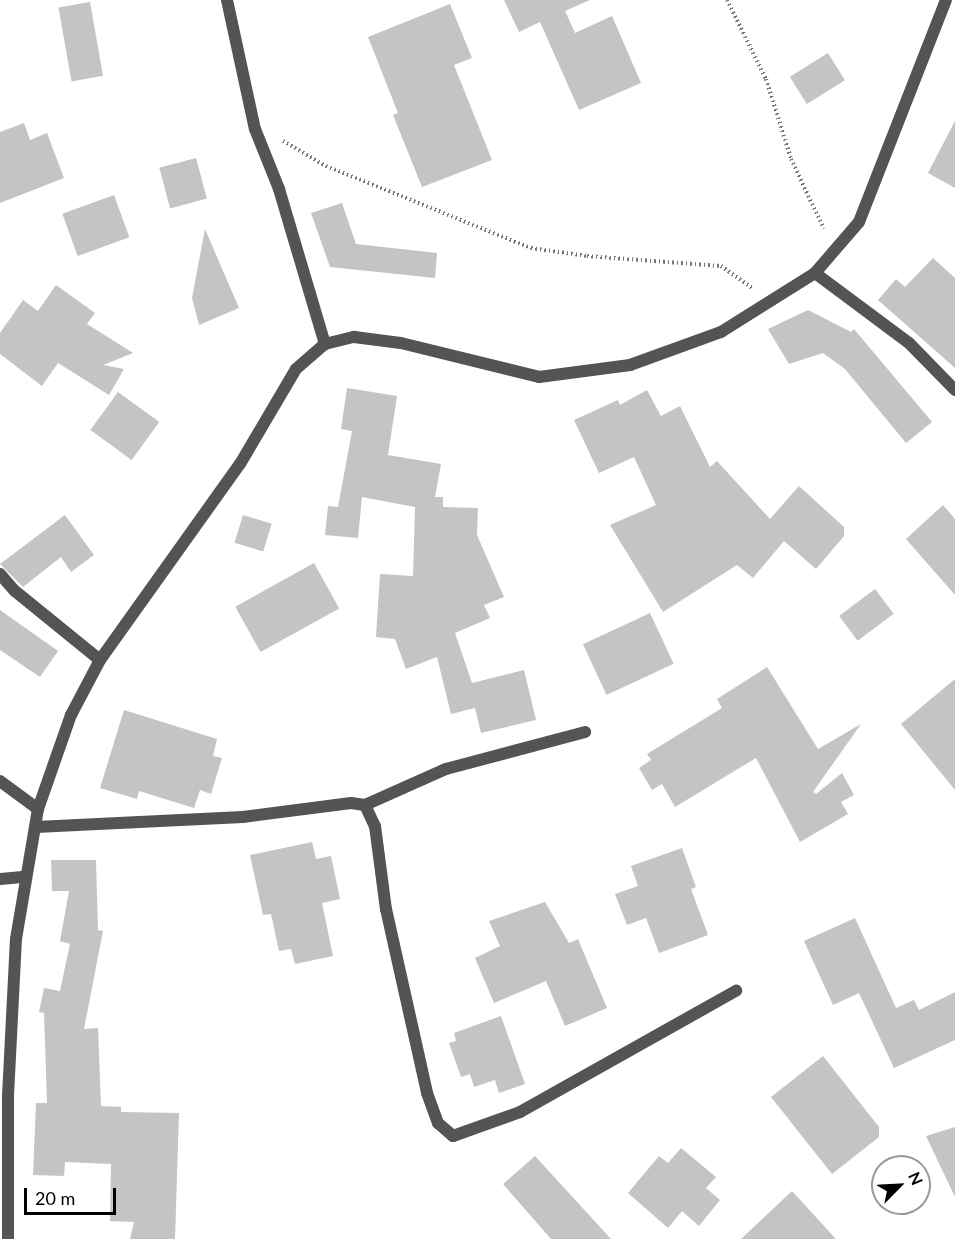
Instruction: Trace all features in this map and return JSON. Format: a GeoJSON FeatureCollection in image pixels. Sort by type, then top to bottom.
{"type":"FeatureCollection","features":[{"type":"Feature","properties":{"kind":"street"},"geometry":{"type":"LineString","coordinates":[[227,0],[255,129],[279,189],[325,345]]}},
{"type":"Feature","properties":{"kind":"street"},"geometry":{"type":"LineString","coordinates":[[8,1239],[8,1096],[16,939],[38,809],[71,715],[100,660],[240,464],[296,369],[325,345],[354,338],[401,343],[539,377],[630,364],[721,332],[815,273],[859,222],[876,187],[946,0]]}},
{"type":"Feature","properties":{"kind":"street"},"geometry":{"type":"LineString","coordinates":[[815,273],[909,343],[955,390]]}},
{"type":"Feature","properties":{"kind":"street"},"geometry":{"type":"LineString","coordinates":[[0,574],[15,591],[100,660]]}},
{"type":"Feature","properties":{"kind":"street"},"geometry":{"type":"LineString","coordinates":[[36,827],[243,817],[351,803],[365,805],[446,769],[585,732]]}},
{"type":"Feature","properties":{"kind":"street"},"geometry":{"type":"LineString","coordinates":[[0,781],[38,809]]}},
{"type":"Feature","properties":{"kind":"street"},"geometry":{"type":"LineString","coordinates":[[365,805],[375,826],[386,909],[427,1093],[438,1123],[453,1136],[520,1112],[736,991]]}},
{"type":"Feature","properties":{"kind":"street"},"geometry":{"type":"LineString","coordinates":[[0,879],[25,877]]}},
{"type":"Feature","properties":{"kind":"path"},"geometry":{"type":"LineString","coordinates":[[728,0],[766,79],[791,159],[834,252]]}},
{"type":"Feature","properties":{"kind":"path"},"geometry":{"type":"LineString","coordinates":[[255,129],[326,166],[521,244],[587,256],[721,266],[772,302]]}},
{"type":"Feature","properties":{"kind":"building"},"geometry":{"type":"Polygon","coordinates":[[[504,0],[590,0],[565,11],[575,33],[612,16],[641,83],[579,110],[540,22],[519,32],[504,0]]]}},
{"type":"Feature","properties":{"kind":"building"},"geometry":{"type":"Polygon","coordinates":[[[90,2],[103,76],[72,81],[58,8],[90,2]]]}},
{"type":"Feature","properties":{"kind":"building"},"geometry":{"type":"Polygon","coordinates":[[[450,4],[472,58],[454,65],[492,160],[422,187],[393,115],[398,113],[368,37],[450,4]]]}},
{"type":"Feature","properties":{"kind":"building"},"geometry":{"type":"Polygon","coordinates":[[[828,53],[845,80],[807,104],[790,77],[828,53]]]}},
{"type":"Feature","properties":{"kind":"building"},"geometry":{"type":"Polygon","coordinates":[[[955,121],[955,188],[928,173],[955,121]]]}},
{"type":"Feature","properties":{"kind":"building"},"geometry":{"type":"Polygon","coordinates":[[[24,123],[30,140],[47,133],[64,178],[0,203],[0,132],[24,123]]]}},
{"type":"Feature","properties":{"kind":"building"},"geometry":{"type":"Polygon","coordinates":[[[196,158],[207,199],[170,208],[159,168],[196,158]]]}},
{"type":"Feature","properties":{"kind":"building"},"geometry":{"type":"Polygon","coordinates":[[[114,195],[129,237],[78,256],[62,214],[114,195]]]}},
{"type":"Feature","properties":{"kind":"building"},"geometry":{"type":"Polygon","coordinates":[[[342,203],[356,244],[437,253],[435,278],[330,267],[311,213],[342,203]]]}},
{"type":"Feature","properties":{"kind":"building"},"geometry":{"type":"Polygon","coordinates":[[[205,229],[239,308],[199,325],[192,298],[205,229]]]}},
{"type":"Feature","properties":{"kind":"building"},"geometry":{"type":"Polygon","coordinates":[[[933,258],[955,278],[955,368],[878,300],[896,279],[905,287],[933,258]]]}},
{"type":"Feature","properties":{"kind":"building"},"geometry":{"type":"Polygon","coordinates":[[[56,285],[95,313],[87,324],[133,353],[103,365],[124,369],[109,395],[58,363],[42,386],[0,354],[0,333],[23,300],[38,311],[56,285]]]}},
{"type":"Feature","properties":{"kind":"building"},"geometry":{"type":"Polygon","coordinates":[[[808,310],[851,332],[854,329],[932,422],[906,443],[845,369],[823,353],[789,364],[768,329],[808,310]]]}},
{"type":"Feature","properties":{"kind":"building"},"geometry":{"type":"Polygon","coordinates":[[[347,388],[397,396],[388,455],[441,464],[435,497],[443,497],[443,507],[478,508],[477,535],[504,597],[484,605],[490,618],[455,633],[472,683],[524,670],[536,720],[481,733],[475,708],[451,714],[437,657],[406,669],[395,639],[376,637],[380,574],[413,576],[415,507],[362,497],[358,538],[325,535],[328,506],[338,507],[352,431],[341,429],[347,388]]]}},
{"type":"Feature","properties":{"kind":"building"},"geometry":{"type":"Polygon","coordinates":[[[647,390],[661,416],[680,406],[710,467],[717,461],[770,519],[799,486],[844,527],[844,536],[816,569],[784,541],[753,578],[737,565],[663,612],[610,525],[656,505],[634,457],[599,473],[574,420],[618,400],[620,405],[647,390]]]}},
{"type":"Feature","properties":{"kind":"building"},"geometry":{"type":"Polygon","coordinates":[[[118,392],[159,422],[132,460],[90,430],[118,392]]]}},
{"type":"Feature","properties":{"kind":"building"},"geometry":{"type":"Polygon","coordinates":[[[943,505],[955,519],[955,595],[906,539],[943,505]]]}},
{"type":"Feature","properties":{"kind":"building"},"geometry":{"type":"Polygon","coordinates":[[[65,515],[94,555],[71,572],[61,557],[23,587],[0,564],[65,515]]]}},
{"type":"Feature","properties":{"kind":"building"},"geometry":{"type":"Polygon","coordinates":[[[243,515],[272,524],[263,552],[235,543],[243,515]]]}},
{"type":"Feature","properties":{"kind":"building"},"geometry":{"type":"Polygon","coordinates":[[[314,563],[339,608],[260,652],[235,607],[314,563]]]}},
{"type":"Feature","properties":{"kind":"building"},"geometry":{"type":"Polygon","coordinates":[[[875,589],[894,614],[858,641],[839,616],[875,589]]]}},
{"type":"Feature","properties":{"kind":"building"},"geometry":{"type":"Polygon","coordinates":[[[0,610],[58,651],[40,677],[0,650],[0,610]]]}},
{"type":"Feature","properties":{"kind":"building"},"geometry":{"type":"Polygon","coordinates":[[[650,613],[674,664],[607,695],[583,644],[650,613]]]}},
{"type":"Feature","properties":{"kind":"building"},"geometry":{"type":"Polygon","coordinates":[[[767,667],[818,749],[861,724],[813,792],[816,794],[842,773],[854,795],[841,802],[848,814],[800,842],[756,758],[675,807],[662,784],[652,790],[639,768],[651,760],[647,754],[722,708],[717,699],[767,667]]]}},
{"type":"Feature","properties":{"kind":"building"},"geometry":{"type":"Polygon","coordinates":[[[955,679],[955,790],[901,724],[955,679]]]}},
{"type":"Feature","properties":{"kind":"building"},"geometry":{"type":"Polygon","coordinates":[[[124,710],[217,739],[213,756],[222,758],[211,794],[200,790],[194,808],[139,791],[137,799],[100,788],[124,710]]]}},
{"type":"Feature","properties":{"kind":"building"},"geometry":{"type":"Polygon","coordinates":[[[312,842],[316,859],[331,856],[340,899],[322,903],[333,956],[295,964],[291,949],[279,951],[271,914],[263,915],[250,855],[312,842]]]}},
{"type":"Feature","properties":{"kind":"building"},"geometry":{"type":"Polygon","coordinates":[[[682,848],[696,887],[691,889],[708,935],[659,953],[646,918],[627,925],[615,894],[638,886],[631,866],[682,848]]]}},
{"type":"Feature","properties":{"kind":"building"},"geometry":{"type":"Polygon","coordinates":[[[51,860],[96,860],[98,930],[103,931],[84,1029],[98,1028],[101,1106],[121,1107],[121,1112],[179,1113],[175,1239],[130,1239],[134,1222],[110,1221],[111,1164],[65,1162],[64,1176],[33,1175],[36,1103],[47,1103],[44,1013],[39,1012],[44,988],[60,991],[70,944],[60,941],[69,891],[52,891],[51,860]]]}},
{"type":"Feature","properties":{"kind":"building"},"geometry":{"type":"Polygon","coordinates":[[[545,902],[569,943],[578,939],[607,1008],[565,1026],[546,981],[494,1003],[475,958],[500,946],[489,921],[545,902]]]}},
{"type":"Feature","properties":{"kind":"building"},"geometry":{"type":"Polygon","coordinates":[[[855,918],[896,1008],[914,1000],[919,1010],[955,992],[955,1040],[894,1068],[859,993],[833,1005],[804,941],[855,918]]]}},
{"type":"Feature","properties":{"kind":"building"},"geometry":{"type":"Polygon","coordinates":[[[501,1016],[525,1084],[499,1093],[495,1080],[474,1087],[470,1074],[461,1077],[449,1043],[456,1041],[454,1033],[501,1016]]]}},
{"type":"Feature","properties":{"kind":"building"},"geometry":{"type":"Polygon","coordinates":[[[823,1056],[879,1127],[879,1137],[832,1174],[771,1097],[823,1056]]]}},
{"type":"Feature","properties":{"kind":"building"},"geometry":{"type":"Polygon","coordinates":[[[955,1127],[955,1197],[926,1136],[955,1127]]]}},
{"type":"Feature","properties":{"kind":"building"},"geometry":{"type":"Polygon","coordinates":[[[681,1148],[716,1177],[706,1188],[720,1200],[699,1226],[682,1211],[668,1228],[628,1193],[659,1156],[668,1163],[681,1148]]]}},
{"type":"Feature","properties":{"kind":"building"},"geometry":{"type":"Polygon","coordinates":[[[535,1156],[611,1239],[551,1239],[503,1184],[535,1156]]]}},
{"type":"Feature","properties":{"kind":"building"},"geometry":{"type":"Polygon","coordinates":[[[792,1191],[836,1239],[741,1239],[792,1191]]]}}]}
